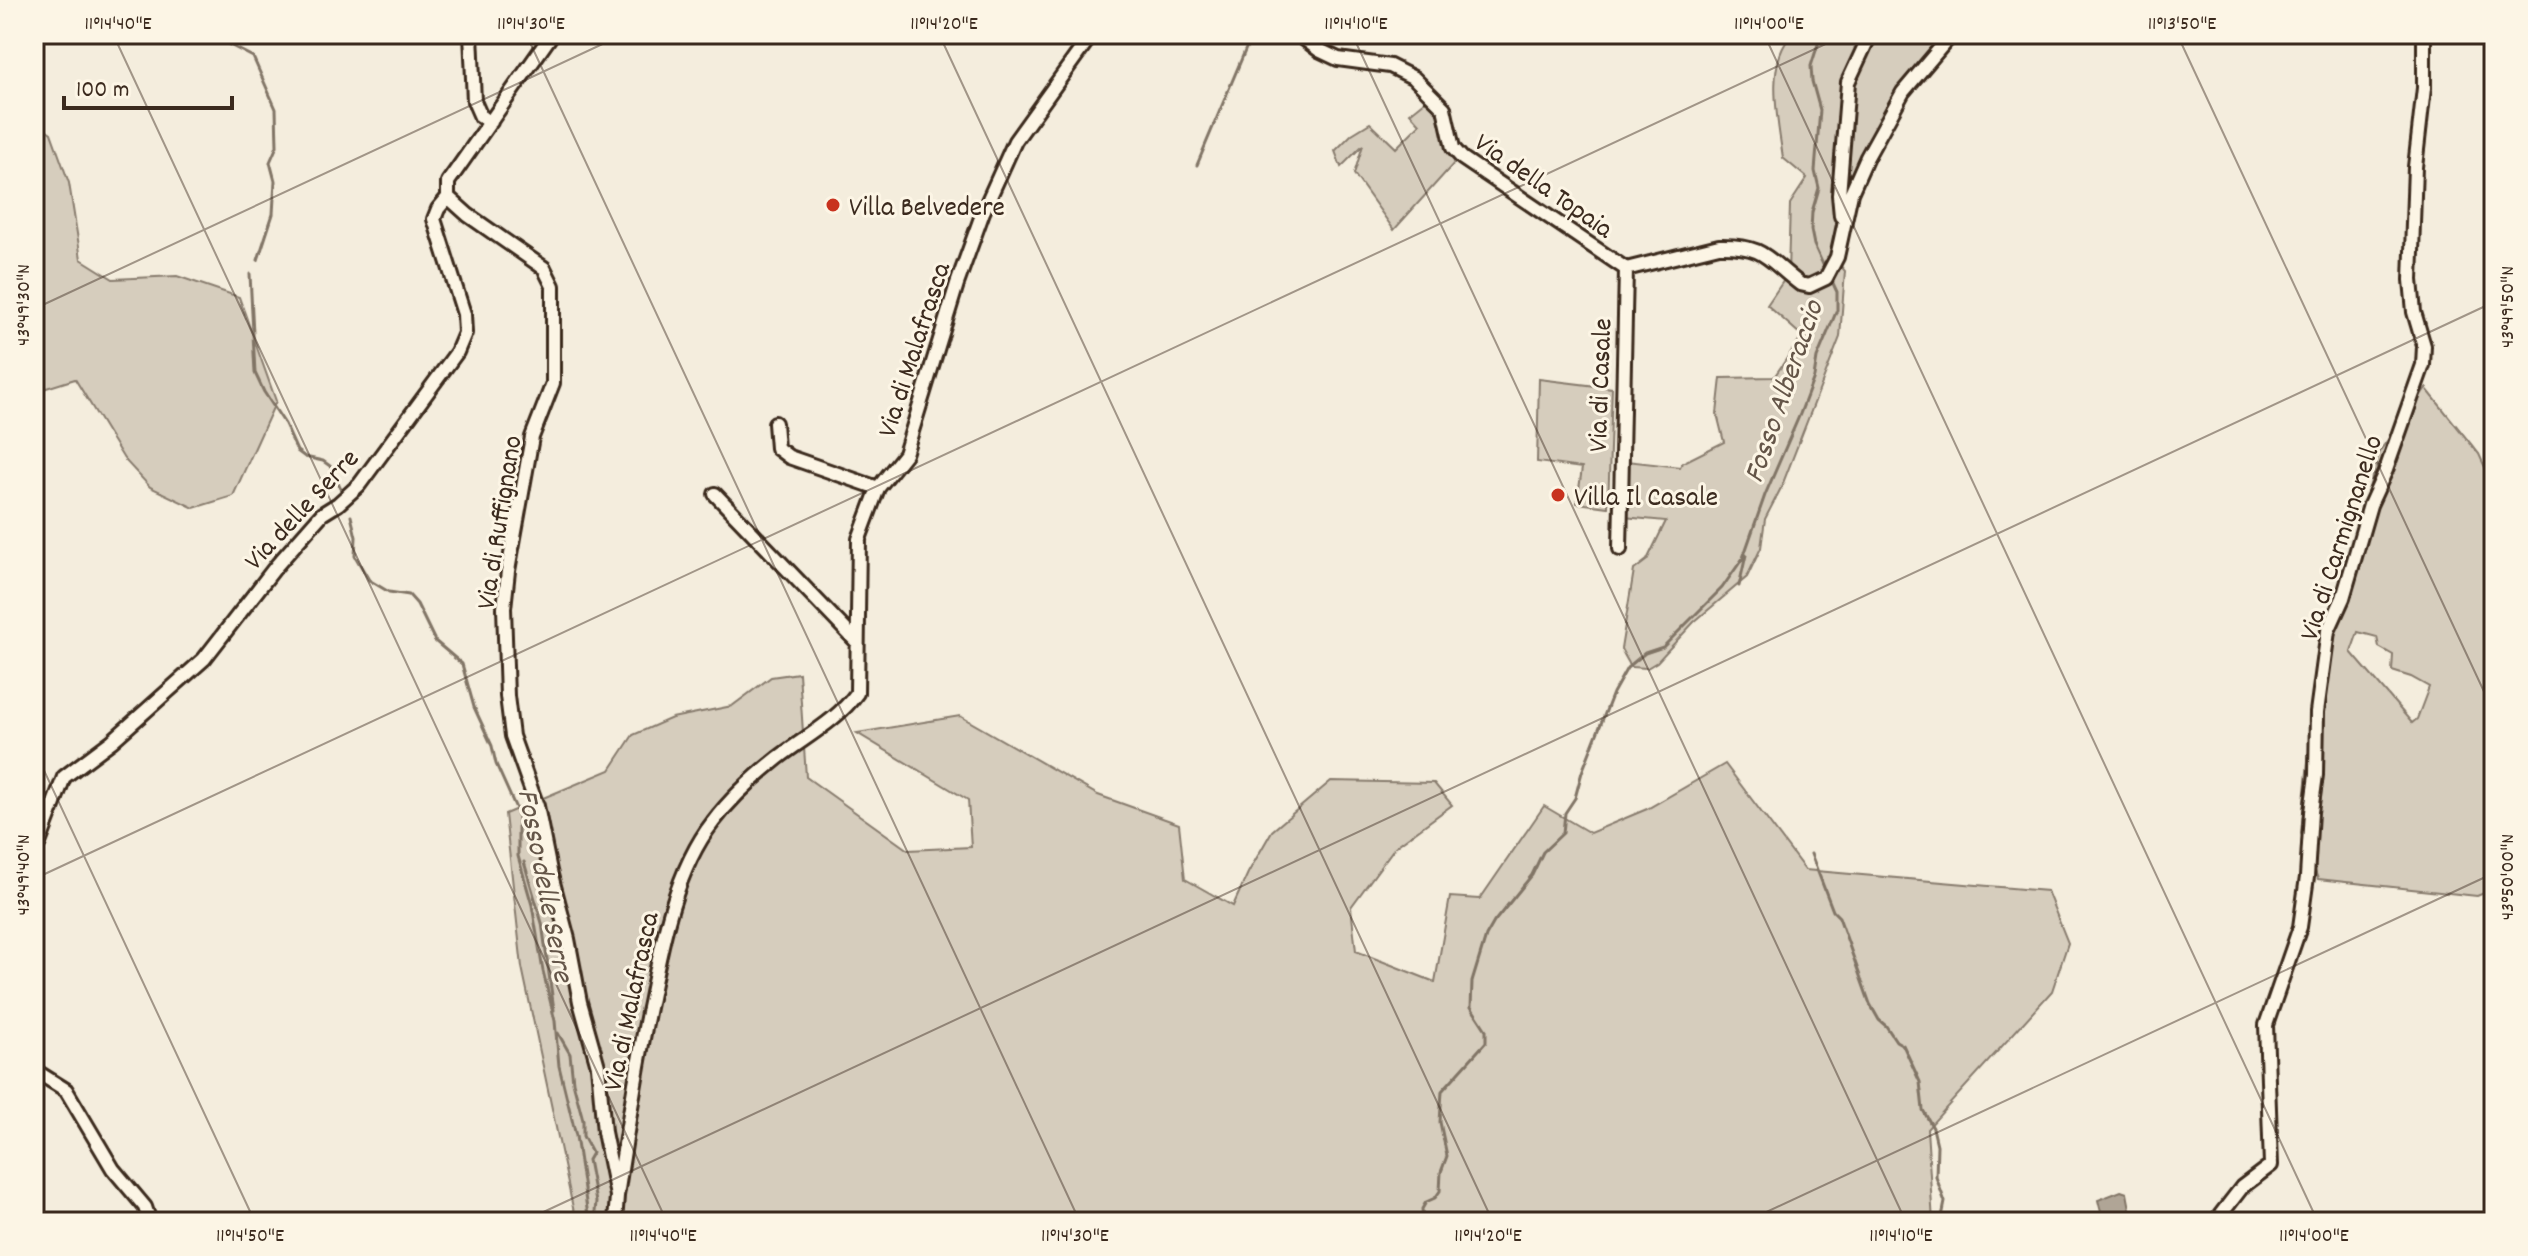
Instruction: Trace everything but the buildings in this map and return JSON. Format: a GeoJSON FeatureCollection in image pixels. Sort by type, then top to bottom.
{"type":"FeatureCollection","features":[{"type":"Feature","properties":{"kind":"street"},"geometry":{"type":"LineString","coordinates":[[471,34],[474,101],[481,117],[491,122]]}},
{"type":"Feature","properties":{"kind":"street"},"geometry":{"type":"LineString","coordinates":[[448,197],[448,182],[552,34]]}},
{"type":"Feature","properties":{"kind":"street","name":"Via di Malafrasca"},"geometry":{"type":"LineString","coordinates":[[617,1196],[632,1090],[662,938],[692,859],[712,823],[739,793],[778,758],[848,706],[857,693],[859,539],[878,488],[905,454],[957,284],[983,212],[1015,141],[1092,34]]}},
{"type":"Feature","properties":{"kind":"street","name":"Via della Topaia"},"geometry":{"type":"LineString","coordinates":[[1298,34],[1319,50],[1338,59],[1390,66],[1414,78],[1444,108],[1453,148],[1462,158],[1626,269]]}},
{"type":"Feature","properties":{"kind":"street"},"geometry":{"type":"LineString","coordinates":[[1841,235],[1839,195],[1848,82],[1868,34]]}},
{"type":"Feature","properties":{"kind":"street"},"geometry":{"type":"LineString","coordinates":[[1626,269],[1719,246],[1734,246],[1758,249],[1800,284],[1809,286],[1826,278],[1837,257],[1851,193],[1895,105],[1952,34]]}},
{"type":"Feature","properties":{"kind":"street","name":"Via di Carmignanello"},"geometry":{"type":"LineString","coordinates":[[2215,1222],[2242,1187],[2271,1165],[2266,1025],[2302,914],[2316,775],[2317,712],[2328,631],[2343,598],[2370,505],[2386,470],[2423,365],[2424,346],[2414,312],[2411,280],[2415,167],[2424,88],[2424,34]]}},
{"type":"Feature","properties":{"kind":"street","name":"Via delle Serre"},"geometry":{"type":"LineString","coordinates":[[34,844],[39,843],[64,777],[112,741],[204,659],[260,585],[322,514],[359,485],[457,352],[465,333],[464,314],[434,219],[448,197]]}},
{"type":"Feature","properties":{"kind":"street","name":"Via di Ruffignano"},"geometry":{"type":"LineString","coordinates":[[448,197],[468,215],[544,268],[553,286],[553,383],[532,437],[508,571],[504,608],[507,696],[512,736],[537,806],[580,1002],[598,1066],[604,1132],[617,1196],[615,1222]]}},
{"type":"Feature","properties":{"kind":"street","name":"Via di Casale"},"geometry":{"type":"LineString","coordinates":[[1620,549],[1626,269]]}},
{"type":"Feature","properties":{"kind":"street"},"geometry":{"type":"LineString","coordinates":[[775,423],[777,448],[789,457],[878,488]]}},
{"type":"Feature","properties":{"kind":"street"},"geometry":{"type":"LineString","coordinates":[[715,494],[857,642]]}},
{"type":"Feature","properties":{"kind":"street"},"geometry":{"type":"LineString","coordinates":[[34,1070],[66,1090],[113,1169],[145,1207],[150,1222]]}},
{"type":"Feature","properties":{"kind":"shaded area"},"geometry":{"type":"Polygon","coordinates":[[[1793,34],[1952,34],[1922,68],[1867,157],[1834,258],[1845,271],[1840,337],[1781,488],[1765,519],[1761,548],[1747,577],[1694,622],[1657,662],[1647,668],[1631,667],[1621,649],[1634,570],[1647,560],[1666,521],[1624,517],[1627,461],[1680,467],[1682,463],[1724,442],[1717,414],[1721,378],[1774,377],[1802,336],[1767,305],[1788,274],[1790,204],[1807,178],[1783,158],[1776,110],[1778,60],[1793,34]]]}},
{"type":"Feature","properties":{"kind":"shaded area"},"geometry":{"type":"Polygon","coordinates":[[[1425,101],[1437,111],[1456,161],[1394,230],[1354,174],[1363,145],[1341,167],[1335,151],[1352,134],[1370,123],[1396,148],[1420,124],[1410,113],[1425,101]]]}},
{"type":"Feature","properties":{"kind":"shaded area"},"geometry":{"type":"Polygon","coordinates":[[[34,121],[51,133],[69,183],[81,259],[113,279],[177,276],[239,297],[276,401],[233,496],[194,508],[150,487],[124,459],[75,379],[34,392],[34,121]]]}},
{"type":"Feature","properties":{"kind":"shaded area"},"geometry":{"type":"Polygon","coordinates":[[[1539,379],[1612,388],[1608,507],[1577,503],[1582,468],[1537,462],[1539,379]]]}},
{"type":"Feature","properties":{"kind":"shaded area"},"geometry":{"type":"Polygon","coordinates":[[[2426,388],[2479,454],[2494,487],[2494,889],[2477,896],[2318,879],[2301,833],[2316,679],[2379,452],[2426,388]],[[2358,632],[2351,652],[2412,723],[2417,719],[2429,687],[2392,671],[2393,655],[2379,647],[2377,637],[2358,632]]]}},
{"type":"Feature","properties":{"kind":"shaded area"},"geometry":{"type":"Polygon","coordinates":[[[799,673],[806,777],[908,850],[971,847],[968,800],[857,733],[960,716],[1098,795],[1179,824],[1185,879],[1233,906],[1272,831],[1331,781],[1434,783],[1452,805],[1395,847],[1351,907],[1356,951],[1435,982],[1450,897],[1480,899],[1544,806],[1590,833],[1647,809],[1725,764],[1805,870],[2047,891],[2068,943],[2052,991],[1927,1129],[1933,1222],[576,1222],[522,967],[505,814],[610,770],[633,735],[672,718],[732,706],[771,677],[799,673]]]}},
{"type":"Feature","properties":{"kind":"shaded area"},"geometry":{"type":"Polygon","coordinates":[[[2121,1191],[2127,1193],[2131,1214],[2103,1220],[2098,1200],[2121,1191]]]}},
{"type":"Feature","properties":{"kind":"waterway","name":"Fosso delle Serre"},"geometry":{"type":"LineString","coordinates":[[215,34],[253,57],[276,109],[277,146],[270,162],[275,181],[273,214],[258,260]]}},
{"type":"Feature","properties":{"kind":"waterway"},"geometry":{"type":"LineString","coordinates":[[1197,165],[1252,34]]}},
{"type":"Feature","properties":{"kind":"waterway","name":"Fosso Alberaccio"},"geometry":{"type":"LineString","coordinates":[[1825,34],[1818,44],[1811,66],[1820,110],[1815,171],[1819,188],[1811,230],[1825,269]]}},
{"type":"Feature","properties":{"kind":"waterway","name":"Fosso delle Serre"},"geometry":{"type":"LineString","coordinates":[[250,274],[255,373],[297,451],[330,466],[343,494]]}},
{"type":"Feature","properties":{"kind":"waterway","name":"Fosso Alberaccio"},"geometry":{"type":"LineString","coordinates":[[1423,1222],[1422,1209],[1440,1191],[1441,1172],[1447,1156],[1440,1122],[1442,1091],[1486,1042],[1486,1030],[1471,1007],[1472,982],[1486,936],[1532,875],[1543,852],[1563,833],[1565,813],[1575,798],[1613,693],[1627,668],[1645,653],[1663,647],[1722,588],[1743,558],[1837,310],[1837,292],[1831,279]]}},
{"type":"Feature","properties":{"kind":"waterway","name":"Fosso delle Serre"},"geometry":{"type":"LineString","coordinates":[[351,516],[356,537],[355,556],[369,580],[389,592],[409,595],[417,604],[435,641],[462,664],[474,707],[518,813],[518,856],[532,905],[555,1021],[559,1066],[576,1136],[589,1222]]}},
{"type":"Feature","properties":{"kind":"waterway"},"geometry":{"type":"LineString","coordinates":[[1739,586],[1746,555]]}},
{"type":"Feature","properties":{"kind":"waterway"},"geometry":{"type":"LineString","coordinates":[[1811,854],[1833,911],[1839,917],[1870,1004],[1879,1020],[1903,1045],[1920,1082],[1923,1110],[1933,1128],[1937,1145],[1936,1177],[1945,1202],[1941,1222]]}},
{"type":"Feature","properties":{"kind":"waterway"},"geometry":{"type":"LineString","coordinates":[[524,862],[542,923],[554,1010]]}},
{"type":"Feature","properties":{"kind":"waterway"},"geometry":{"type":"LineString","coordinates":[[558,1033],[570,1054],[573,1082],[583,1120],[583,1136],[592,1153],[588,1160],[596,1202],[594,1222]]}},
{"type":"Feature","properties":{"kind":"place","name":"Villa Belvedere"},"geometry":{"type":"Point","coordinates":[833,205]}},
{"type":"Feature","properties":{"kind":"place","name":"Villa Il Casale"},"geometry":{"type":"Point","coordinates":[1558,495]}}]}
